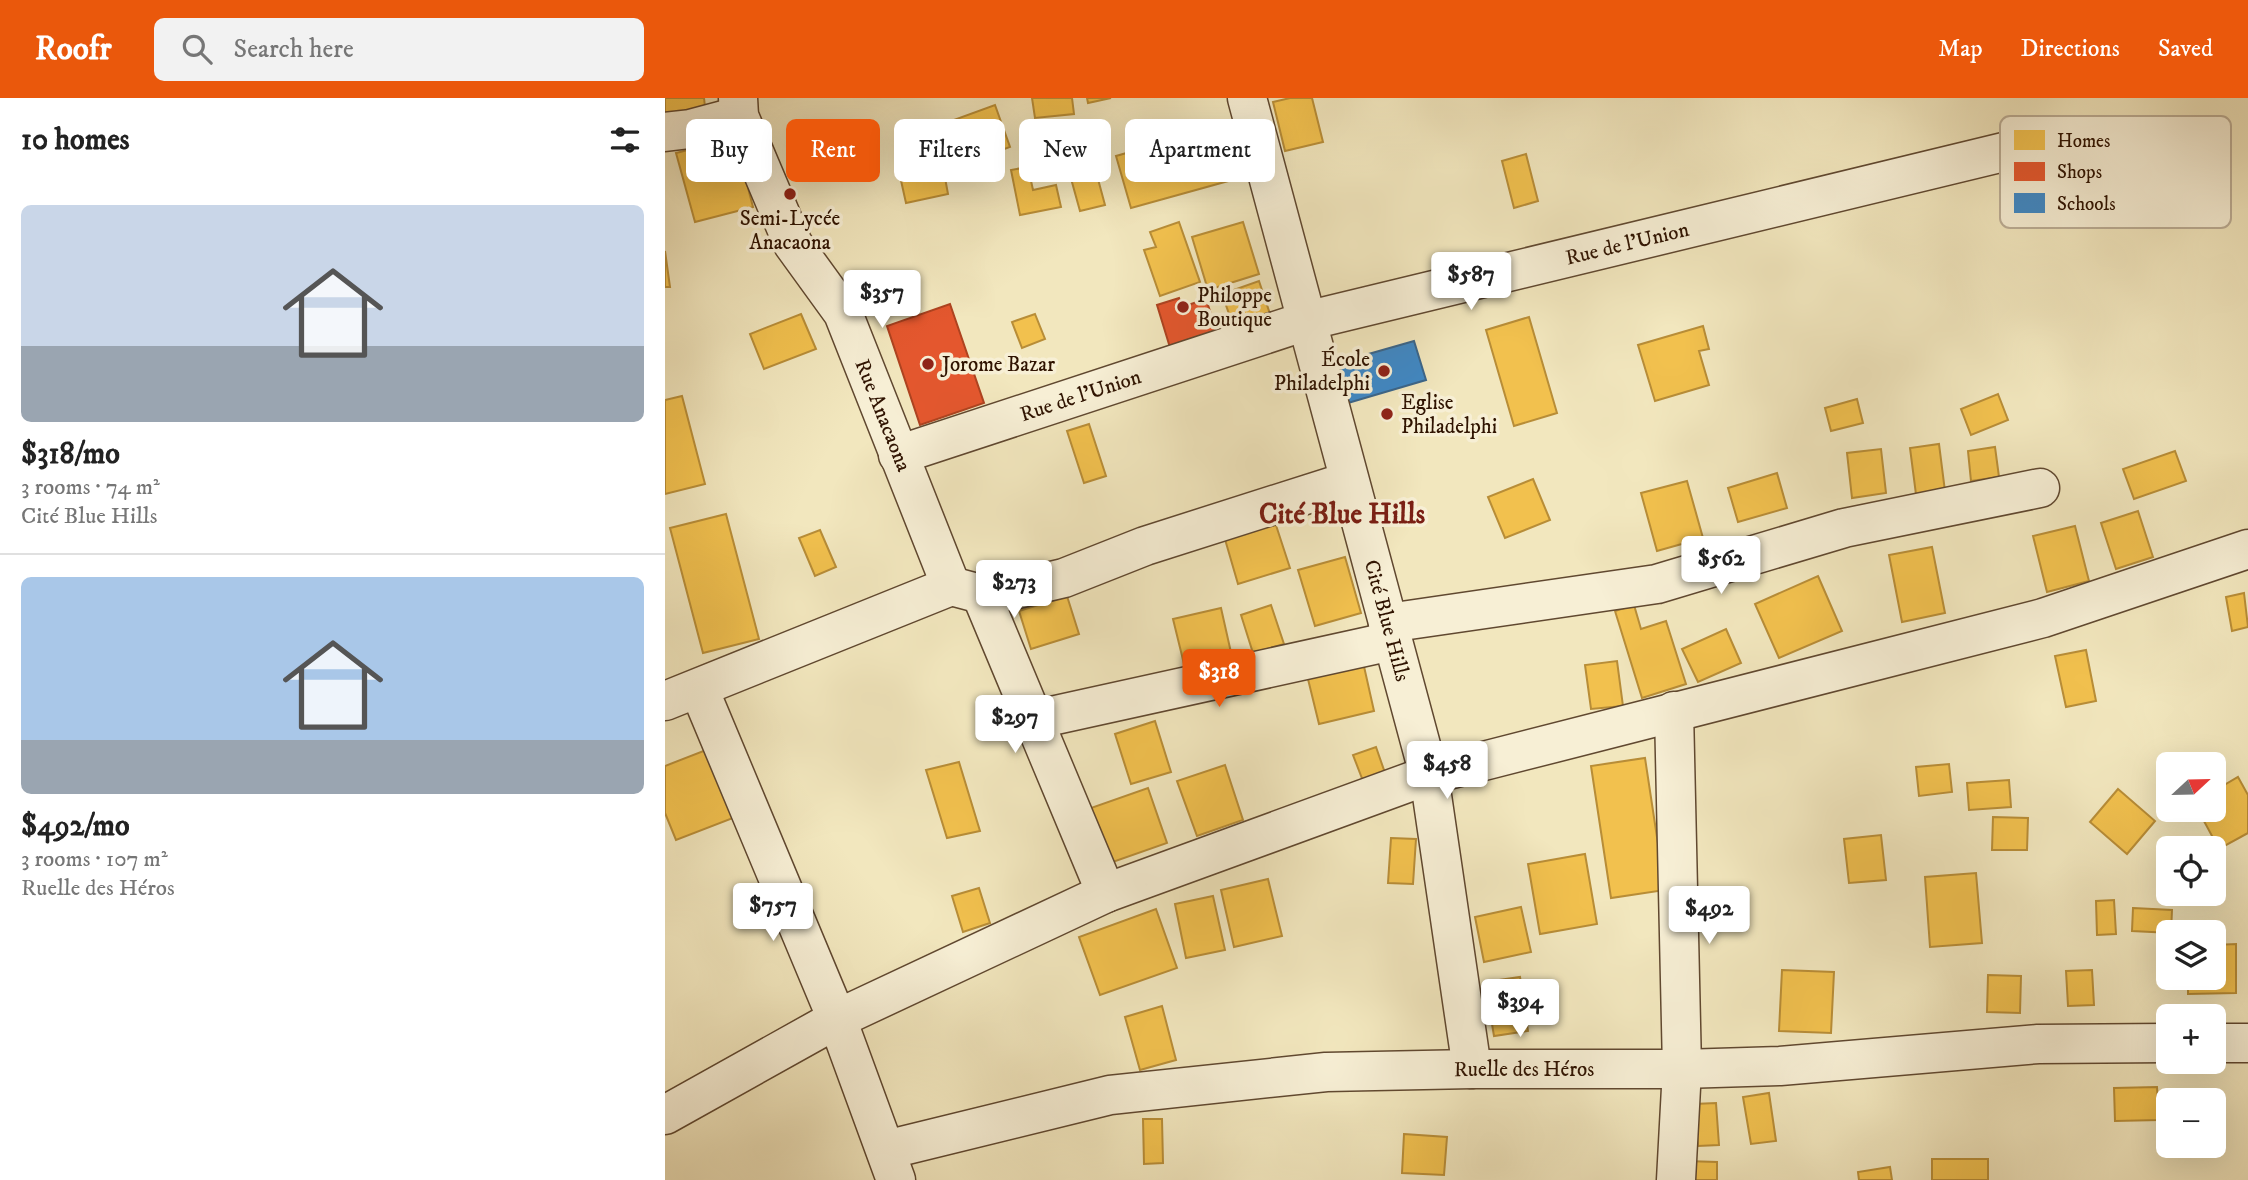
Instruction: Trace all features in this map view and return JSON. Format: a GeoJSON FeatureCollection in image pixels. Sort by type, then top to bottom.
{"type":"FeatureCollection","features":[{"type":"Feature","properties":{"kind":"street","name":"Cité Blue Hills"},"geometry":{"type":"LineString","coordinates":[[1247,98],[1429,775],[1472,1069]]}},
{"type":"Feature","properties":{"kind":"street"},"geometry":{"type":"LineString","coordinates":[[665,132],[690,129],[738,107]]}},
{"type":"Feature","properties":{"kind":"street","name":"Rue Anacaona"},"geometry":{"type":"LineString","coordinates":[[738,107],[793,244],[843,313],[898,455],[1033,720],[1105,892]]}},
{"type":"Feature","properties":{"kind":"street","name":"Rue de l'Union"},"geometry":{"type":"LineString","coordinates":[[898,455],[1306,321],[2000,153]]}},
{"type":"Feature","properties":{"kind":"street"},"geometry":{"type":"LineString","coordinates":[[891,1165],[837,1019],[682,695],[966,590],[1009,591],[1065,578],[1145,546],[1349,481]]}},
{"type":"Feature","properties":{"kind":"street"},"geometry":{"type":"LineString","coordinates":[[1033,720],[1390,632],[1657,584],[1843,528],[2040,488]]}},
{"type":"Feature","properties":{"kind":"street"},"geometry":{"type":"LineString","coordinates":[[665,1115],[837,1019],[1105,892],[1429,775],[2043,618],[2248,549]]}},
{"type":"Feature","properties":{"kind":"street"},"geometry":{"type":"LineString","coordinates":[[1674,712],[1682,1069],[1676,1180]]}},
{"type":"Feature","properties":{"kind":"street","name":"Ruelle des Héros"},"geometry":{"type":"LineString","coordinates":[[891,1165],[1110,1095],[1326,1072],[1780,1066],[2038,1044],[2156,1043]]}},
{"type":"Feature","properties":{"kind":"street"},"geometry":{"type":"LineString","coordinates":[[2226,1043],[2248,1043]]}},
{"type":"Feature","properties":{"kind":"building: Homes"},"geometry":{"type":"Polygon","coordinates":[[[665,98],[704,98],[706,116],[665,119],[665,98]]]}},
{"type":"Feature","properties":{"kind":"building: Homes"},"geometry":{"type":"Polygon","coordinates":[[[1032,98],[1072,98],[1074,114],[1035,118],[1032,98]]]}},
{"type":"Feature","properties":{"kind":"building: Homes"},"geometry":{"type":"Polygon","coordinates":[[[1087,98],[1111,98],[1088,103],[1087,98]]]}},
{"type":"Feature","properties":{"kind":"building: Homes"},"geometry":{"type":"Polygon","coordinates":[[[1290,98],[1312,98],[1323,142],[1285,151],[1273,102],[1290,98]]]}},
{"type":"Feature","properties":{"kind":"building: Homes"},"geometry":{"type":"Polygon","coordinates":[[[995,105],[1000,119],[956,119],[995,105]]]}},
{"type":"Feature","properties":{"kind":"building: Homes"},"geometry":{"type":"Polygon","coordinates":[[[1005,133],[1010,147],[1005,149],[1005,133]]]}},
{"type":"Feature","properties":{"kind":"building: Homes"},"geometry":{"type":"Polygon","coordinates":[[[686,150],[686,182],[746,182],[753,207],[695,222],[676,153],[686,150]]]}},
{"type":"Feature","properties":{"kind":"building: Homes"},"geometry":{"type":"Polygon","coordinates":[[[1125,153],[1125,182],[1225,182],[1131,208],[1116,156],[1125,153]]]}},
{"type":"Feature","properties":{"kind":"building: Homes"},"geometry":{"type":"Polygon","coordinates":[[[1526,154],[1538,201],[1514,208],[1502,161],[1526,154]]]}},
{"type":"Feature","properties":{"kind":"building: Homes"},"geometry":{"type":"Polygon","coordinates":[[[1019,169],[1019,182],[1031,182],[1033,190],[1056,185],[1061,207],[1020,215],[1011,170],[1019,169]]]}},
{"type":"Feature","properties":{"kind":"building: Homes"},"geometry":{"type":"Polygon","coordinates":[[[901,182],[946,182],[948,194],[906,203],[901,182]]]}},
{"type":"Feature","properties":{"kind":"building: Homes"},"geometry":{"type":"Polygon","coordinates":[[[1072,182],[1099,182],[1105,205],[1080,211],[1072,182]]]}},
{"type":"Feature","properties":{"kind":"building: Homes"},"geometry":{"type":"Polygon","coordinates":[[[1179,222],[1200,282],[1160,296],[1144,250],[1156,247],[1150,232],[1179,222]]]}},
{"type":"Feature","properties":{"kind":"building: Homes"},"geometry":{"type":"Polygon","coordinates":[[[1243,222],[1259,274],[1208,290],[1192,237],[1243,222]]]}},
{"type":"Feature","properties":{"kind":"building: Homes"},"geometry":{"type":"Polygon","coordinates":[[[665,251],[670,287],[665,287],[665,251]]]}},
{"type":"Feature","properties":{"kind":"building: Homes"},"geometry":{"type":"Polygon","coordinates":[[[1259,281],[1274,326],[1238,339],[1222,294],[1259,281]]]}},
{"type":"Feature","properties":{"kind":"building: Homes"},"geometry":{"type":"Polygon","coordinates":[[[801,314],[816,349],[764,369],[750,334],[801,314]]]}},
{"type":"Feature","properties":{"kind":"building: Homes"},"geometry":{"type":"Polygon","coordinates":[[[1035,314],[1045,339],[1022,348],[1012,322],[1035,314]]]}},
{"type":"Feature","properties":{"kind":"building: Homes"},"geometry":{"type":"Polygon","coordinates":[[[1529,317],[1557,413],[1514,426],[1486,330],[1529,317]]]}},
{"type":"Feature","properties":{"kind":"building: Homes"},"geometry":{"type":"Polygon","coordinates":[[[1703,326],[1709,349],[1699,351],[1709,385],[1655,401],[1638,345],[1703,326]]]}},
{"type":"Feature","properties":{"kind":"building: Homes"},"geometry":{"type":"Polygon","coordinates":[[[1998,394],[2008,420],[1971,435],[1961,409],[1998,394]]]}},
{"type":"Feature","properties":{"kind":"building: Homes"},"geometry":{"type":"Polygon","coordinates":[[[682,396],[705,484],[665,494],[665,400],[682,396]]]}},
{"type":"Feature","properties":{"kind":"building: Homes"},"geometry":{"type":"Polygon","coordinates":[[[1857,399],[1863,423],[1831,431],[1825,408],[1857,399]]]}},
{"type":"Feature","properties":{"kind":"building: Homes"},"geometry":{"type":"Polygon","coordinates":[[[1089,424],[1106,476],[1084,483],[1067,431],[1089,424]]]}},
{"type":"Feature","properties":{"kind":"building: Homes"},"geometry":{"type":"Polygon","coordinates":[[[1939,444],[1947,507],[1918,510],[1910,448],[1939,444]]]}},
{"type":"Feature","properties":{"kind":"building: Homes"},"geometry":{"type":"Polygon","coordinates":[[[1995,447],[1999,477],[1971,481],[1968,451],[1995,447]]]}},
{"type":"Feature","properties":{"kind":"building: Homes"},"geometry":{"type":"Polygon","coordinates":[[[1881,449],[1886,493],[1852,498],[1847,453],[1881,449]]]}},
{"type":"Feature","properties":{"kind":"building: Homes"},"geometry":{"type":"Polygon","coordinates":[[[2175,451],[2186,481],[2134,499],[2123,469],[2175,451]]]}},
{"type":"Feature","properties":{"kind":"building: Homes"},"geometry":{"type":"Polygon","coordinates":[[[1777,473],[1787,508],[1738,522],[1728,488],[1777,473]]]}},
{"type":"Feature","properties":{"kind":"building: Homes"},"geometry":{"type":"Polygon","coordinates":[[[1533,479],[1550,520],[1505,538],[1488,497],[1533,479]]]}},
{"type":"Feature","properties":{"kind":"building: Homes"},"geometry":{"type":"Polygon","coordinates":[[[1687,481],[1703,538],[1657,551],[1641,493],[1687,481]]]}},
{"type":"Feature","properties":{"kind":"building: Homes"},"geometry":{"type":"Polygon","coordinates":[[[2138,511],[2153,557],[2116,569],[2101,523],[2138,511]]]}},
{"type":"Feature","properties":{"kind":"building: Homes"},"geometry":{"type":"Polygon","coordinates":[[[1272,513],[1290,568],[1238,584],[1222,529],[1272,513]]]}},
{"type":"Feature","properties":{"kind":"building: Homes"},"geometry":{"type":"Polygon","coordinates":[[[726,514],[759,639],[703,653],[670,528],[726,514]]]}},
{"type":"Feature","properties":{"kind":"building: Homes"},"geometry":{"type":"Polygon","coordinates":[[[2075,526],[2089,581],[2047,592],[2033,536],[2075,526]]]}},
{"type":"Feature","properties":{"kind":"building: Homes"},"geometry":{"type":"Polygon","coordinates":[[[820,530],[836,567],[815,576],[799,538],[820,530]]]}},
{"type":"Feature","properties":{"kind":"building: Homes"},"geometry":{"type":"Polygon","coordinates":[[[1932,547],[1945,613],[1902,622],[1889,555],[1932,547]]]}},
{"type":"Feature","properties":{"kind":"building: Homes"},"geometry":{"type":"Polygon","coordinates":[[[1345,557],[1361,613],[1315,626],[1298,570],[1345,557]]]}},
{"type":"Feature","properties":{"kind":"building: Homes"},"geometry":{"type":"Polygon","coordinates":[[[1818,576],[1842,631],[1779,658],[1755,604],[1818,576]]]}},
{"type":"Feature","properties":{"kind":"building: Homes"},"geometry":{"type":"Polygon","coordinates":[[[2244,593],[2248,627],[2232,631],[2226,597],[2244,593]]]}},
{"type":"Feature","properties":{"kind":"building: Homes"},"geometry":{"type":"Polygon","coordinates":[[[1067,596],[1079,634],[1031,649],[1019,611],[1067,596]]]}},
{"type":"Feature","properties":{"kind":"building: Homes"},"geometry":{"type":"Polygon","coordinates":[[[1271,605],[1284,644],[1253,653],[1241,615],[1271,605]]]}},
{"type":"Feature","properties":{"kind":"building: Homes"},"geometry":{"type":"Polygon","coordinates":[[[1634,605],[1641,629],[1666,621],[1686,684],[1642,698],[1615,611],[1634,605]]]}},
{"type":"Feature","properties":{"kind":"building: Homes"},"geometry":{"type":"Polygon","coordinates":[[[1221,608],[1232,657],[1185,668],[1173,619],[1221,608]]]}},
{"type":"Feature","properties":{"kind":"building: Homes"},"geometry":{"type":"Polygon","coordinates":[[[1726,629],[1741,663],[1698,682],[1682,649],[1726,629]]]}},
{"type":"Feature","properties":{"kind":"building: Homes"},"geometry":{"type":"Polygon","coordinates":[[[2086,650],[2096,701],[2066,707],[2055,656],[2086,650]]]}},
{"type":"Feature","properties":{"kind":"building: Homes"},"geometry":{"type":"Polygon","coordinates":[[[1617,661],[1623,706],[1591,709],[1585,665],[1617,661]]]}},
{"type":"Feature","properties":{"kind":"building: Homes"},"geometry":{"type":"Polygon","coordinates":[[[1363,662],[1374,711],[1319,724],[1307,675],[1363,662]]]}},
{"type":"Feature","properties":{"kind":"building: Homes"},"geometry":{"type":"Polygon","coordinates":[[[1155,721],[1171,772],[1131,784],[1115,734],[1155,721]]]}},
{"type":"Feature","properties":{"kind":"building: Homes"},"geometry":{"type":"Polygon","coordinates":[[[1376,747],[1385,773],[1363,781],[1353,755],[1376,747]]]}},
{"type":"Feature","properties":{"kind":"building: Homes"},"geometry":{"type":"Polygon","coordinates":[[[706,750],[733,818],[676,840],[665,813],[665,766],[706,750]]]}},
{"type":"Feature","properties":{"kind":"building: Homes"},"geometry":{"type":"Polygon","coordinates":[[[1645,758],[1665,890],[1611,898],[1591,766],[1645,758]]]}},
{"type":"Feature","properties":{"kind":"building: Homes"},"geometry":{"type":"Polygon","coordinates":[[[959,762],[980,831],[947,838],[926,770],[959,762]]]}},
{"type":"Feature","properties":{"kind":"building: Homes"},"geometry":{"type":"Polygon","coordinates":[[[1949,764],[1952,792],[1919,796],[1916,767],[1949,764]]]}},
{"type":"Feature","properties":{"kind":"building: Homes"},"geometry":{"type":"Polygon","coordinates":[[[1225,765],[1243,820],[1197,836],[1177,781],[1225,765]]]}},
{"type":"Feature","properties":{"kind":"building: Homes"},"geometry":{"type":"Polygon","coordinates":[[[2238,777],[2248,795],[2248,833],[2226,845],[2226,836],[2212,836],[2204,822],[2226,822],[2226,784],[2238,777]]]}},
{"type":"Feature","properties":{"kind":"building: Homes"},"geometry":{"type":"Polygon","coordinates":[[[2009,780],[2011,807],[1969,810],[1967,783],[2009,780]]]}},
{"type":"Feature","properties":{"kind":"building: Homes"},"geometry":{"type":"Polygon","coordinates":[[[1148,788],[1167,843],[1107,864],[1088,809],[1148,788]]]}},
{"type":"Feature","properties":{"kind":"building: Homes"},"geometry":{"type":"Polygon","coordinates":[[[2118,789],[2155,821],[2127,854],[2090,822],[2118,789]]]}},
{"type":"Feature","properties":{"kind":"building: Homes"},"geometry":{"type":"Polygon","coordinates":[[[1993,817],[2028,818],[2027,850],[1992,850],[1993,817]]]}},
{"type":"Feature","properties":{"kind":"building: Homes"},"geometry":{"type":"Polygon","coordinates":[[[1881,835],[1886,880],[1849,883],[1844,839],[1881,835]]]}},
{"type":"Feature","properties":{"kind":"building: Homes"},"geometry":{"type":"Polygon","coordinates":[[[1391,838],[1416,839],[1413,884],[1388,883],[1391,838]]]}},
{"type":"Feature","properties":{"kind":"building: Homes"},"geometry":{"type":"Polygon","coordinates":[[[1585,854],[1597,924],[1540,934],[1528,864],[1585,854]]]}},
{"type":"Feature","properties":{"kind":"building: Homes"},"geometry":{"type":"Polygon","coordinates":[[[1976,873],[1982,943],[1930,947],[1925,877],[1976,873]]]}},
{"type":"Feature","properties":{"kind":"building: Homes"},"geometry":{"type":"Polygon","coordinates":[[[1268,879],[1282,936],[1234,947],[1221,890],[1268,879]]]}},
{"type":"Feature","properties":{"kind":"building: Homes"},"geometry":{"type":"Polygon","coordinates":[[[979,888],[990,923],[963,932],[952,896],[979,888]]]}},
{"type":"Feature","properties":{"kind":"building: Homes"},"geometry":{"type":"Polygon","coordinates":[[[1213,896],[1225,950],[1186,958],[1175,904],[1213,896]]]}},
{"type":"Feature","properties":{"kind":"building: Homes"},"geometry":{"type":"Polygon","coordinates":[[[2114,900],[2116,934],[2097,935],[2096,901],[2114,900]]]}},
{"type":"Feature","properties":{"kind":"building: Homes"},"geometry":{"type":"Polygon","coordinates":[[[1521,907],[1531,952],[1484,962],[1475,917],[1521,907]]]}},
{"type":"Feature","properties":{"kind":"building: Homes"},"geometry":{"type":"Polygon","coordinates":[[[2133,908],[2172,910],[2172,920],[2156,920],[2156,932],[2132,931],[2133,908]]]}},
{"type":"Feature","properties":{"kind":"building: Homes"},"geometry":{"type":"Polygon","coordinates":[[[1156,909],[1177,968],[1100,995],[1079,937],[1156,909]]]}},
{"type":"Feature","properties":{"kind":"building: Homes"},"geometry":{"type":"Polygon","coordinates":[[[2226,944],[2236,944],[2236,993],[2188,994],[2188,990],[2226,990],[2226,944]]]}},
{"type":"Feature","properties":{"kind":"building: Homes"},"geometry":{"type":"Polygon","coordinates":[[[1782,970],[1834,972],[1831,1033],[1779,1031],[1782,970]]]}},
{"type":"Feature","properties":{"kind":"building: Homes"},"geometry":{"type":"Polygon","coordinates":[[[2092,970],[2094,1005],[2068,1006],[2066,971],[2092,970]]]}},
{"type":"Feature","properties":{"kind":"building: Homes"},"geometry":{"type":"Polygon","coordinates":[[[1988,975],[2021,976],[2020,1013],[1987,1012],[1988,975]]]}},
{"type":"Feature","properties":{"kind":"building: Homes"},"geometry":{"type":"Polygon","coordinates":[[[1520,977],[1528,1031],[1494,1036],[1485,982],[1520,977]]]}},
{"type":"Feature","properties":{"kind":"building: Homes"},"geometry":{"type":"Polygon","coordinates":[[[1162,1006],[1176,1060],[1140,1070],[1125,1017],[1162,1006]]]}},
{"type":"Feature","properties":{"kind":"building: Homes"},"geometry":{"type":"Polygon","coordinates":[[[2157,1087],[2156,1120],[2115,1121],[2114,1088],[2157,1087]]]}},
{"type":"Feature","properties":{"kind":"building: Homes"},"geometry":{"type":"Polygon","coordinates":[[[1769,1093],[1776,1141],[1751,1144],[1743,1097],[1769,1093]]]}},
{"type":"Feature","properties":{"kind":"building: Homes"},"geometry":{"type":"Polygon","coordinates":[[[1716,1103],[1719,1145],[1698,1146],[1694,1104],[1716,1103]]]}},
{"type":"Feature","properties":{"kind":"building: Homes"},"geometry":{"type":"Polygon","coordinates":[[[1143,1119],[1162,1119],[1163,1163],[1144,1164],[1143,1119]]]}},
{"type":"Feature","properties":{"kind":"building: Homes"},"geometry":{"type":"Polygon","coordinates":[[[1404,1134],[1447,1137],[1444,1175],[1402,1173],[1404,1134]]]}},
{"type":"Feature","properties":{"kind":"building: Homes"},"geometry":{"type":"Polygon","coordinates":[[[1932,1159],[1988,1159],[1988,1180],[1932,1180],[1932,1159]]]}},
{"type":"Feature","properties":{"kind":"building: Homes"},"geometry":{"type":"Polygon","coordinates":[[[1686,1161],[1717,1162],[1717,1180],[1685,1180],[1686,1161]]]}},
{"type":"Feature","properties":{"kind":"building: Homes"},"geometry":{"type":"Polygon","coordinates":[[[1890,1167],[1892,1180],[1859,1180],[1858,1172],[1890,1167]]]}},
{"type":"Feature","properties":{"kind":"building: Shops"},"geometry":{"type":"Polygon","coordinates":[[[1179,298],[1182,307],[1206,299],[1219,338],[1172,354],[1157,305],[1179,298]]]}},
{"type":"Feature","properties":{"kind":"building: Shops"},"geometry":{"type":"Polygon","coordinates":[[[950,304],[984,403],[920,425],[887,326],[950,304]]]}},
{"type":"Feature","properties":{"kind":"building: Schools"},"geometry":{"type":"Polygon","coordinates":[[[1414,341],[1426,380],[1348,403],[1337,363],[1414,341]]]}},
{"type":"Feature","properties":{"kind":"place","name":"Semi-Lycée Anacaona"},"geometry":{"type":"Point","coordinates":[790,194]}},
{"type":"Feature","properties":{"kind":"place","name":"Philoppe Boutique"},"geometry":{"type":"Point","coordinates":[1183,307]}},
{"type":"Feature","properties":{"kind":"place","name":"Jorome Bazar"},"geometry":{"type":"Point","coordinates":[928,364]}},
{"type":"Feature","properties":{"kind":"place","name":"École Philadelphi"},"geometry":{"type":"Point","coordinates":[1384,371]}},
{"type":"Feature","properties":{"kind":"place","name":"Eglise Philadelphi"},"geometry":{"type":"Point","coordinates":[1387,414]}},
{"type":"Feature","properties":{"kind":"district","name":"Cité Blue Hills"},"geometry":{"type":"Point","coordinates":[1342,513]}}]}
